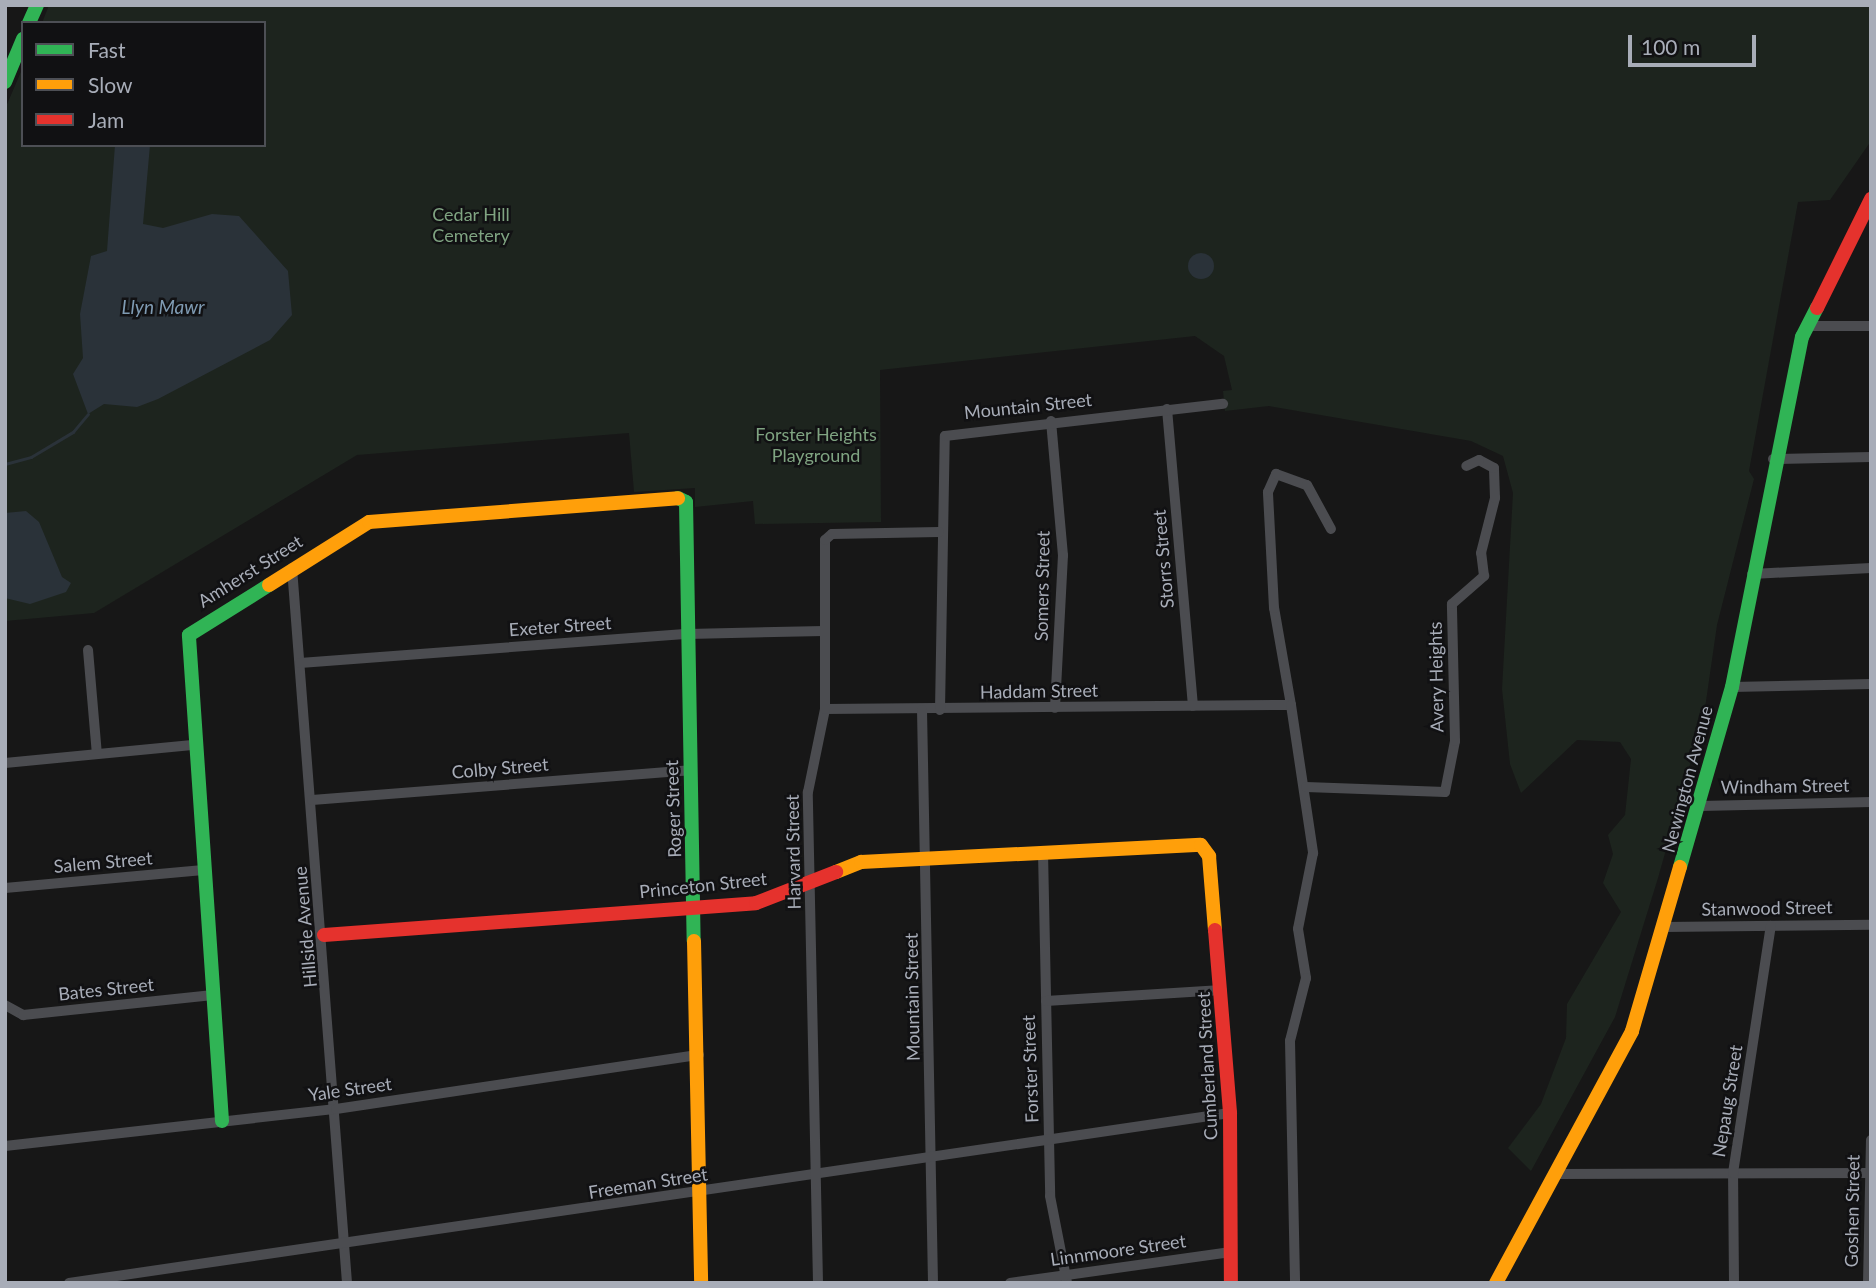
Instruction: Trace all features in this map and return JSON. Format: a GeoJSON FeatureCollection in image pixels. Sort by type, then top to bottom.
{"type":"FeatureCollection","features":[{"type":"Feature","properties":{"kind":"street"},"geometry":{"type":"LineString","coordinates":[[30,21],[37,5]]}},
{"type":"Feature","properties":{"kind":"street"},"geometry":{"type":"LineString","coordinates":[[5,82],[21,44]]}},
{"type":"Feature","properties":{"kind":"street","name":"Newington Avenue"},"geometry":{"type":"LineString","coordinates":[[1496,1283],[1622,1054],[1664,927],[1732,687],[1773,459],[1807,326],[1836,259],[1870,200]]}},
{"type":"Feature","properties":{"kind":"street"},"geometry":{"type":"LineString","coordinates":[[1807,326],[1871,326]]}},
{"type":"Feature","properties":{"kind":"street","name":"Mountain Street"},"geometry":{"type":"LineString","coordinates":[[940,710],[939,532],[945,436],[1223,404]]}},
{"type":"Feature","properties":{"kind":"street","name":"Storrs Street"},"geometry":{"type":"LineString","coordinates":[[1167,409],[1193,706]]}},
{"type":"Feature","properties":{"kind":"street","name":"Somers Street"},"geometry":{"type":"LineString","coordinates":[[1051,422],[1063,555],[1055,708]]}},
{"type":"Feature","properties":{"kind":"street"},"geometry":{"type":"LineString","coordinates":[[1773,459],[1871,457]]}},
{"type":"Feature","properties":{"kind":"street","name":"Avery Heights"},"geometry":{"type":"LineString","coordinates":[[1306,787],[1445,792],[1455,741],[1452,604],[1484,576],[1481,553],[1495,498],[1494,468],[1479,460],[1466,466]]}},
{"type":"Feature","properties":{"kind":"street"},"geometry":{"type":"LineString","coordinates":[[1295,1283],[1290,1041],[1306,978],[1298,929],[1313,853],[1306,787],[1293,748],[1291,705],[1275,608],[1268,492],[1276,474],[1307,485],[1331,529]]}},
{"type":"Feature","properties":{"kind":"street","name":"Amherst Street"},"geometry":{"type":"LineString","coordinates":[[222,1121],[192,745],[189,635],[369,522],[671,498],[686,502]]}},
{"type":"Feature","properties":{"kind":"street","name":"Roger Street"},"geometry":{"type":"LineString","coordinates":[[686,502],[690,770],[699,1055],[701,1283]]}},
{"type":"Feature","properties":{"kind":"street","name":"Harvard Street"},"geometry":{"type":"LineString","coordinates":[[818,1283],[810,766],[825,709],[826,537],[939,532]]}},
{"type":"Feature","properties":{"kind":"street","name":"Hillside Avenue"},"geometry":{"type":"LineString","coordinates":[[292,568],[324,935],[346,1283]]}},
{"type":"Feature","properties":{"kind":"street"},"geometry":{"type":"LineString","coordinates":[[1752,574],[1871,568]]}},
{"type":"Feature","properties":{"kind":"street","name":"Exeter Street"},"geometry":{"type":"LineString","coordinates":[[300,663],[688,634],[824,631]]}},
{"type":"Feature","properties":{"kind":"street"},"geometry":{"type":"LineString","coordinates":[[88,650],[97,754]]}},
{"type":"Feature","properties":{"kind":"street"},"geometry":{"type":"LineString","coordinates":[[1732,687],[1871,684]]}},
{"type":"Feature","properties":{"kind":"street","name":"Haddam Street"},"geometry":{"type":"LineString","coordinates":[[825,709],[1291,705]]}},
{"type":"Feature","properties":{"kind":"street","name":"Mountain Street"},"geometry":{"type":"LineString","coordinates":[[922,710],[933,1156],[933,1283]]}},
{"type":"Feature","properties":{"kind":"street"},"geometry":{"type":"LineString","coordinates":[[5,763],[192,745]]}},
{"type":"Feature","properties":{"kind":"street","name":"Colby Street"},"geometry":{"type":"LineString","coordinates":[[312,800],[690,770]]}},
{"type":"Feature","properties":{"kind":"street","name":"Windham Street"},"geometry":{"type":"LineString","coordinates":[[1700,806],[1871,802]]}},
{"type":"Feature","properties":{"kind":"street","name":"Princeton Street"},"geometry":{"type":"LineString","coordinates":[[324,935],[756,903],[861,862],[1044,852],[1206,848]]}},
{"type":"Feature","properties":{"kind":"street","name":"Cumberland Street"},"geometry":{"type":"LineString","coordinates":[[1206,848],[1222,990],[1230,1113],[1231,1283]]}},
{"type":"Feature","properties":{"kind":"street","name":"Forster Street"},"geometry":{"type":"LineString","coordinates":[[1044,852],[1052,1215],[1066,1279]]}},
{"type":"Feature","properties":{"kind":"street","name":"Salem Street"},"geometry":{"type":"LineString","coordinates":[[5,888],[203,870]]}},
{"type":"Feature","properties":{"kind":"street","name":"Stanwood Street"},"geometry":{"type":"LineString","coordinates":[[1664,927],[1871,925]]}},
{"type":"Feature","properties":{"kind":"street","name":"Nepaug Street"},"geometry":{"type":"LineString","coordinates":[[1734,1283],[1733,1173],[1771,926]]}},
{"type":"Feature","properties":{"kind":"street"},"geometry":{"type":"LineString","coordinates":[[1046,1001],[1222,990]]}},
{"type":"Feature","properties":{"kind":"street","name":"Bates Street"},"geometry":{"type":"LineString","coordinates":[[5,1004],[23,1015],[213,995]]}},
{"type":"Feature","properties":{"kind":"street","name":"Yale Street"},"geometry":{"type":"LineString","coordinates":[[5,1146],[336,1109],[699,1055]]}},
{"type":"Feature","properties":{"kind":"street","name":"Freeman Street"},"geometry":{"type":"LineString","coordinates":[[69,1283],[344,1246],[1230,1113]]}},
{"type":"Feature","properties":{"kind":"street","name":"Goshen Street"},"geometry":{"type":"LineString","coordinates":[[1868,1283],[1871,1140]]}},
{"type":"Feature","properties":{"kind":"street"},"geometry":{"type":"LineString","coordinates":[[1558,1174],[1869,1173]]}},
{"type":"Feature","properties":{"kind":"street","name":"Linnmoore Street"},"geometry":{"type":"LineString","coordinates":[[1010,1283],[1066,1279],[1231,1252]]}},
{"type":"Feature","properties":{"kind":"green space","name":"Cedar Hill Cemetery"},"geometry":{"type":"Polygon","coordinates":[[[49,5],[1871,5],[1871,141],[1830,200],[1798,202],[1749,471],[1754,479],[1717,625],[1704,715],[1658,878],[1615,1017],[1531,1171],[1508,1148],[1541,1104],[1566,1038],[1567,1004],[1621,912],[1603,883],[1613,854],[1608,835],[1625,815],[1631,759],[1620,742],[1577,740],[1521,793],[1510,764],[1502,689],[1513,493],[1503,456],[1471,441],[1269,406],[1225,411],[1223,391],[1232,390],[1224,356],[1195,336],[880,370],[881,522],[755,524],[753,501],[695,507],[695,488],[634,492],[629,433],[357,455],[94,613],[5,621],[5,109],[21,72],[21,147],[266,147],[266,21],[43,21],[49,5]]]}},
{"type":"Feature","properties":{"kind":"water","name":"Llyn Mawr"},"geometry":{"type":"Polygon","coordinates":[[[115,147],[150,147],[143,224],[163,228],[212,214],[239,216],[288,271],[292,315],[270,340],[158,399],[137,407],[104,404],[88,414],[73,374],[83,358],[80,314],[91,256],[107,251],[115,147]]]}},
{"type":"Feature","properties":{"kind":"water"},"geometry":{"type":"Polygon","coordinates":[[[1201,253],[1210,257],[1214,266],[1210,275],[1201,279],[1192,275],[1188,266],[1192,257],[1201,253]]]}},
{"type":"Feature","properties":{"kind":"water"},"geometry":{"type":"Polygon","coordinates":[[[26,511],[39,522],[62,577],[71,583],[66,592],[30,604],[5,598],[5,513],[26,511]]]}},
{"type":"Feature","properties":{"kind":"waterway"},"geometry":{"type":"LineString","coordinates":[[5,464],[31,457],[73,432],[88,414]]}},
{"type":"Feature","properties":{"kind":"traffic: fast"},"geometry":{"type":"LineString","coordinates":[[30,21],[37,5]]}},
{"type":"Feature","properties":{"kind":"traffic: fast"},"geometry":{"type":"LineString","coordinates":[[5,82],[21,44]]}},
{"type":"Feature","properties":{"kind":"traffic: fast"},"geometry":{"type":"LineString","coordinates":[[1680,867],[1732,687],[1802,337],[1817,308]]}},
{"type":"Feature","properties":{"kind":"traffic: fast"},"geometry":{"type":"LineString","coordinates":[[678,498],[686,502],[694,941]]}},
{"type":"Feature","properties":{"kind":"traffic: fast"},"geometry":{"type":"LineString","coordinates":[[222,1121],[189,635],[269,585]]}},
{"type":"Feature","properties":{"kind":"traffic: slow"},"geometry":{"type":"LineString","coordinates":[[269,585],[369,522],[678,498]]}},
{"type":"Feature","properties":{"kind":"traffic: slow"},"geometry":{"type":"LineString","coordinates":[[836,872],[861,862],[1201,845],[1209,856],[1215,930]]}},
{"type":"Feature","properties":{"kind":"traffic: slow"},"geometry":{"type":"LineString","coordinates":[[1496,1283],[1632,1031],[1680,867]]}},
{"type":"Feature","properties":{"kind":"traffic: slow"},"geometry":{"type":"LineString","coordinates":[[694,941],[701,1283]]}},
{"type":"Feature","properties":{"kind":"traffic: jam"},"geometry":{"type":"LineString","coordinates":[[1817,308],[1871,199]]}},
{"type":"Feature","properties":{"kind":"traffic: jam"},"geometry":{"type":"LineString","coordinates":[[324,935],[756,903],[836,872]]}},
{"type":"Feature","properties":{"kind":"traffic: jam"},"geometry":{"type":"LineString","coordinates":[[1215,930],[1230,1113],[1231,1283]]}},
{"type":"Feature","properties":{"kind":"park label","name":"Forster Heights Playground"},"geometry":{"type":"Point","coordinates":[816,445]}}]}
